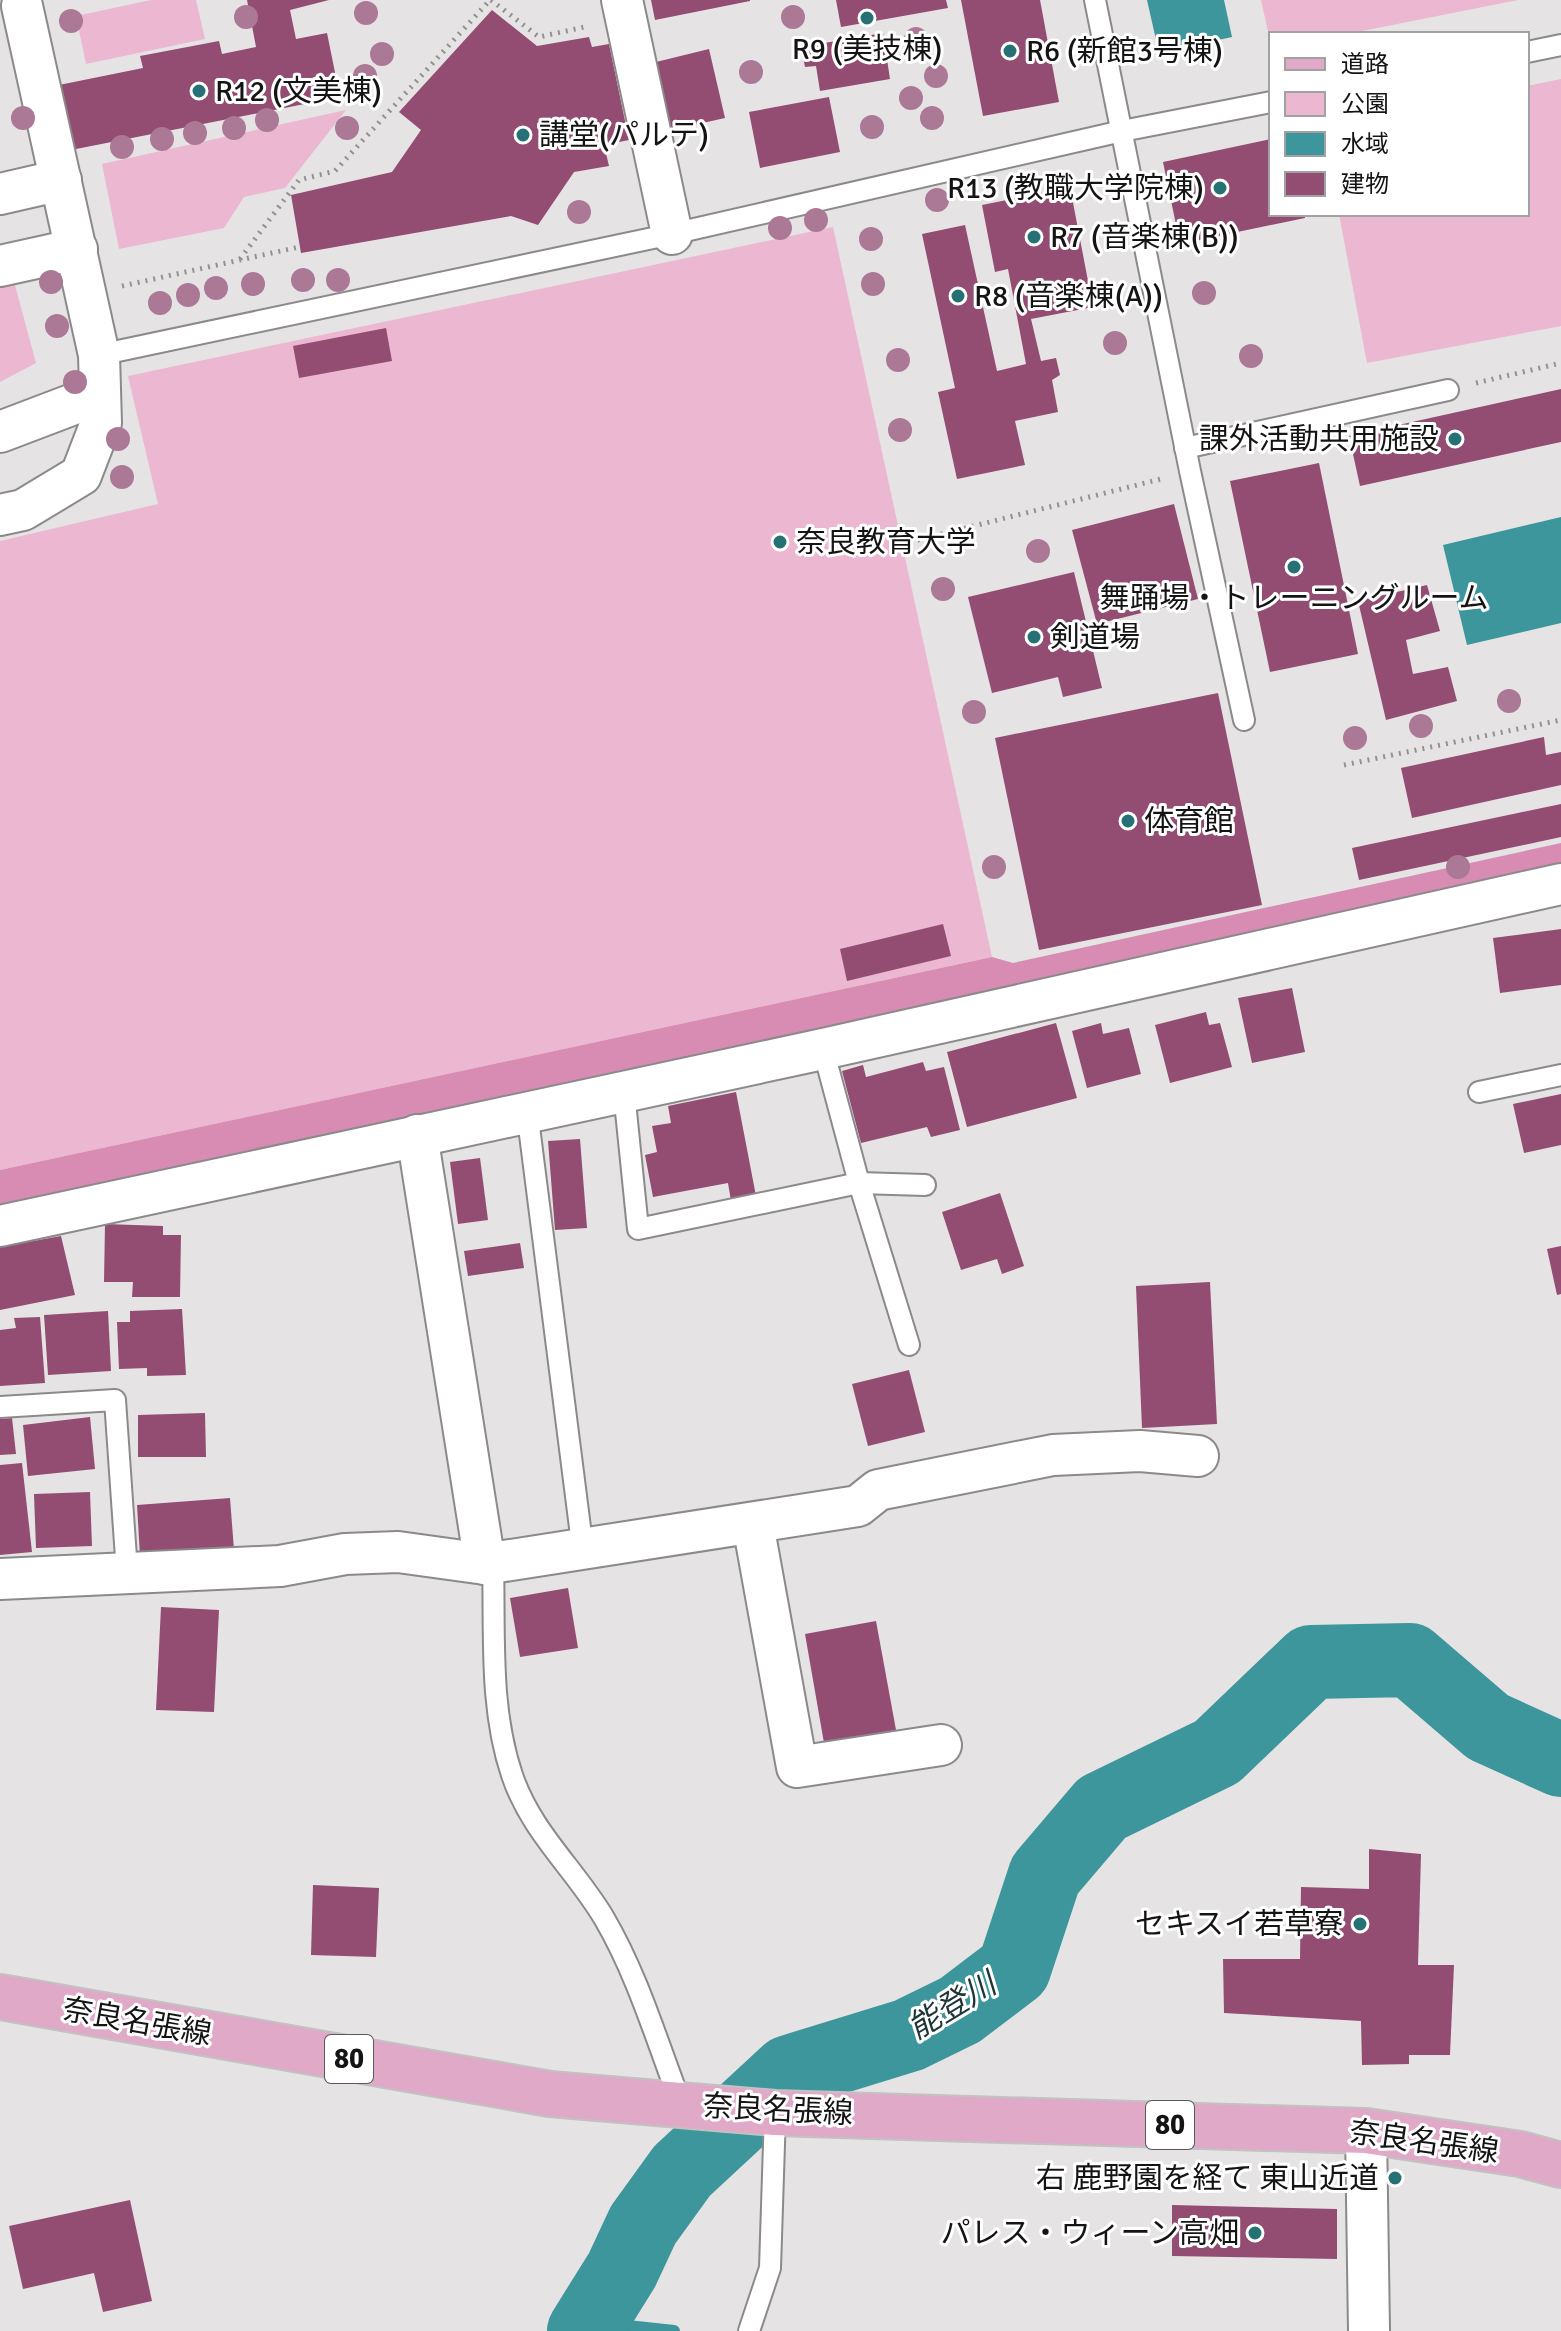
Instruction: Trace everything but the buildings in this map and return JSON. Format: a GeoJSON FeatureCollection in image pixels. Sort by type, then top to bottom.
{"type":"FeatureCollection","features":[{"type":"Feature","properties":{"kind":"main road","name":"奈良名張線"},"geometry":{"type":"LineString","coordinates":[[0,1997],[550,2094],[775,2113],[1366,2131],[1520,2154],[1561,2165]]}},
{"type":"Feature","properties":{"kind":"street"},"geometry":{"type":"LineString","coordinates":[[0,515],[23,510],[81,475],[101,423],[100,374],[86,294],[24,5]]}},
{"type":"Feature","properties":{"kind":"street"},"geometry":{"type":"LineString","coordinates":[[623,9],[672,234]]}},
{"type":"Feature","properties":{"kind":"street"},"geometry":{"type":"LineString","coordinates":[[0,194],[61,180]]}},
{"type":"Feature","properties":{"kind":"street"},"geometry":{"type":"LineString","coordinates":[[0,266],[77,249]]}},
{"type":"Feature","properties":{"kind":"street"},"geometry":{"type":"LineString","coordinates":[[0,432],[100,374]]}},
{"type":"Feature","properties":{"kind":"street"},"geometry":{"type":"LineString","coordinates":[[0,1226],[823,1049],[1561,884]]}},
{"type":"Feature","properties":{"kind":"street"},"geometry":{"type":"LineString","coordinates":[[417,1135],[489,1563]]}},
{"type":"Feature","properties":{"kind":"street"},"geometry":{"type":"LineString","coordinates":[[0,1579],[280,1566],[345,1554],[398,1552],[489,1563],[583,1551],[858,1506],[878,1490],[1053,1455],[1140,1451],[1198,1456]]}},
{"type":"Feature","properties":{"kind":"street"},"geometry":{"type":"LineString","coordinates":[[753,1524],[797,1767],[941,1745]]}},
{"type":"Feature","properties":{"kind":"street"},"geometry":{"type":"LineString","coordinates":[[1366,2131],[1369,2331]]}},
{"type":"Feature","properties":{"kind":"lane"},"geometry":{"type":"LineString","coordinates":[[1095,0],[1185,448],[1244,720]]}},
{"type":"Feature","properties":{"kind":"lane"},"geometry":{"type":"LineString","coordinates":[[1529,52],[1561,45]]}},
{"type":"Feature","properties":{"kind":"lane"},"geometry":{"type":"LineString","coordinates":[[100,374],[672,234],[1122,131],[1269,102]]}},
{"type":"Feature","properties":{"kind":"lane"},"geometry":{"type":"LineString","coordinates":[[1185,448],[1448,390]]}},
{"type":"Feature","properties":{"kind":"lane"},"geometry":{"type":"LineString","coordinates":[[823,1049],[859,1183],[909,1345]]}},
{"type":"Feature","properties":{"kind":"lane"},"geometry":{"type":"LineString","coordinates":[[1479,1092],[1561,1075]]}},
{"type":"Feature","properties":{"kind":"lane"},"geometry":{"type":"LineString","coordinates":[[624,1092],[638,1229],[859,1183],[925,1185]]}},
{"type":"Feature","properties":{"kind":"lane"},"geometry":{"type":"LineString","coordinates":[[527,1111],[583,1551]]}},
{"type":"Feature","properties":{"kind":"lane"},"geometry":{"type":"LineString","coordinates":[[0,1407],[115,1400],[127,1572]]}},
{"type":"Feature","properties":{"kind":"lane"},"geometry":{"type":"LineString","coordinates":[[489,1563],[499,1729],[512,1777],[528,1811],[603,1917],[691,2105]]}},
{"type":"Feature","properties":{"kind":"lane"},"geometry":{"type":"LineString","coordinates":[[752,2324],[770,2268],[775,2113]]}},
{"type":"Feature","properties":{"kind":"path"},"geometry":{"type":"LineString","coordinates":[[240,259],[299,180],[335,171],[491,0],[539,37],[623,9]]}},
{"type":"Feature","properties":{"kind":"path"},"geometry":{"type":"LineString","coordinates":[[86,294],[299,247]]}},
{"type":"Feature","properties":{"kind":"path"},"geometry":{"type":"LineString","coordinates":[[1448,390],[1561,363]]}},
{"type":"Feature","properties":{"kind":"path"},"geometry":{"type":"LineString","coordinates":[[902,544],[1190,471]]}},
{"type":"Feature","properties":{"kind":"path"},"geometry":{"type":"LineString","coordinates":[[1344,765],[1561,720]]}},
{"type":"Feature","properties":{"kind":"green space"},"geometry":{"type":"Polygon","coordinates":[[[151,0],[196,0],[205,39],[86,64],[76,16],[151,0]]]}},
{"type":"Feature","properties":{"kind":"green space"},"geometry":{"type":"Polygon","coordinates":[[[1261,0],[1518,0],[1357,32],[1269,32],[1269,36],[1261,0]]]}},
{"type":"Feature","properties":{"kind":"green space"},"geometry":{"type":"Polygon","coordinates":[[[1561,79],[1561,326],[1367,363],[1339,216],[1529,216],[1529,86],[1561,79]]]}},
{"type":"Feature","properties":{"kind":"green space"},"geometry":{"type":"Polygon","coordinates":[[[346,110],[285,188],[244,197],[224,228],[119,249],[102,164],[346,110]]]}},
{"type":"Feature","properties":{"kind":"green space"},"geometry":{"type":"Polygon","coordinates":[[[833,227],[992,957],[0,1170],[0,541],[158,504],[128,376],[833,227]]]}},
{"type":"Feature","properties":{"kind":"green space"},"geometry":{"type":"Polygon","coordinates":[[[12,274],[36,363],[0,382],[0,276],[12,274]]]}},
{"type":"Feature","properties":{"kind":"shaded area"},"geometry":{"type":"Polygon","coordinates":[[[1561,843],[1561,870],[0,1205],[0,1170],[992,957],[1013,963],[1561,843]]]}},
{"type":"Feature","properties":{"kind":"water"},"geometry":{"type":"Polygon","coordinates":[[[1147,0],[1224,0],[1232,37],[1159,53],[1147,0]]]}},
{"type":"Feature","properties":{"kind":"water"},"geometry":{"type":"Polygon","coordinates":[[[1561,517],[1561,623],[1467,645],[1443,545],[1561,517]]]}},
{"type":"Feature","properties":{"kind":"waterway","name":"能登川"},"geometry":{"type":"LineString","coordinates":[[584,2331],[622,2270],[643,2225],[682,2171],[789,2072],[909,2035],[960,2010],[1014,1969],[1045,1875],[1102,1808],[1217,1752],[1311,1662],[1410,1660],[1488,1727],[1561,1760]]}},
{"type":"Feature","properties":{"kind":"waterway"},"geometry":{"type":"LineString","coordinates":[[590,2322],[674,2331]]}},
{"type":"Feature","properties":{"kind":"place","name":"R9 (美技棟)"},"geometry":{"type":"Point","coordinates":[867,18]}},
{"type":"Feature","properties":{"kind":"place","name":"R6 (新館3号棟)"},"geometry":{"type":"Point","coordinates":[1010,51]}},
{"type":"Feature","properties":{"kind":"place","name":"R12 (文美棟)"},"geometry":{"type":"Point","coordinates":[199,91]}},
{"type":"Feature","properties":{"kind":"place","name":"講堂(パルテ)"},"geometry":{"type":"Point","coordinates":[523,135]}},
{"type":"Feature","properties":{"kind":"place","name":"R13 (教職大学院棟)"},"geometry":{"type":"Point","coordinates":[1220,188]}},
{"type":"Feature","properties":{"kind":"place","name":"R7 (音楽棟(B))"},"geometry":{"type":"Point","coordinates":[1034,237]}},
{"type":"Feature","properties":{"kind":"place","name":"R8 (音楽棟(A))"},"geometry":{"type":"Point","coordinates":[958,296]}},
{"type":"Feature","properties":{"kind":"place","name":"課外活動共用施設"},"geometry":{"type":"Point","coordinates":[1455,439]}},
{"type":"Feature","properties":{"kind":"place","name":"奈良教育大学"},"geometry":{"type":"Point","coordinates":[780,542]}},
{"type":"Feature","properties":{"kind":"place","name":"舞踊場・トレーニングルーム"},"geometry":{"type":"Point","coordinates":[1294,567]}},
{"type":"Feature","properties":{"kind":"place","name":"剣道場"},"geometry":{"type":"Point","coordinates":[1034,637]}},
{"type":"Feature","properties":{"kind":"place","name":"体育館"},"geometry":{"type":"Point","coordinates":[1128,821]}},
{"type":"Feature","properties":{"kind":"place","name":"セキスイ若草寮"},"geometry":{"type":"Point","coordinates":[1360,1924]}},
{"type":"Feature","properties":{"kind":"place","name":"右 鹿野園を経て 東山近道"},"geometry":{"type":"Point","coordinates":[1395,2178]}},
{"type":"Feature","properties":{"kind":"place","name":"パレス・ウィーン高畑"},"geometry":{"type":"Point","coordinates":[1255,2233]}}]}
